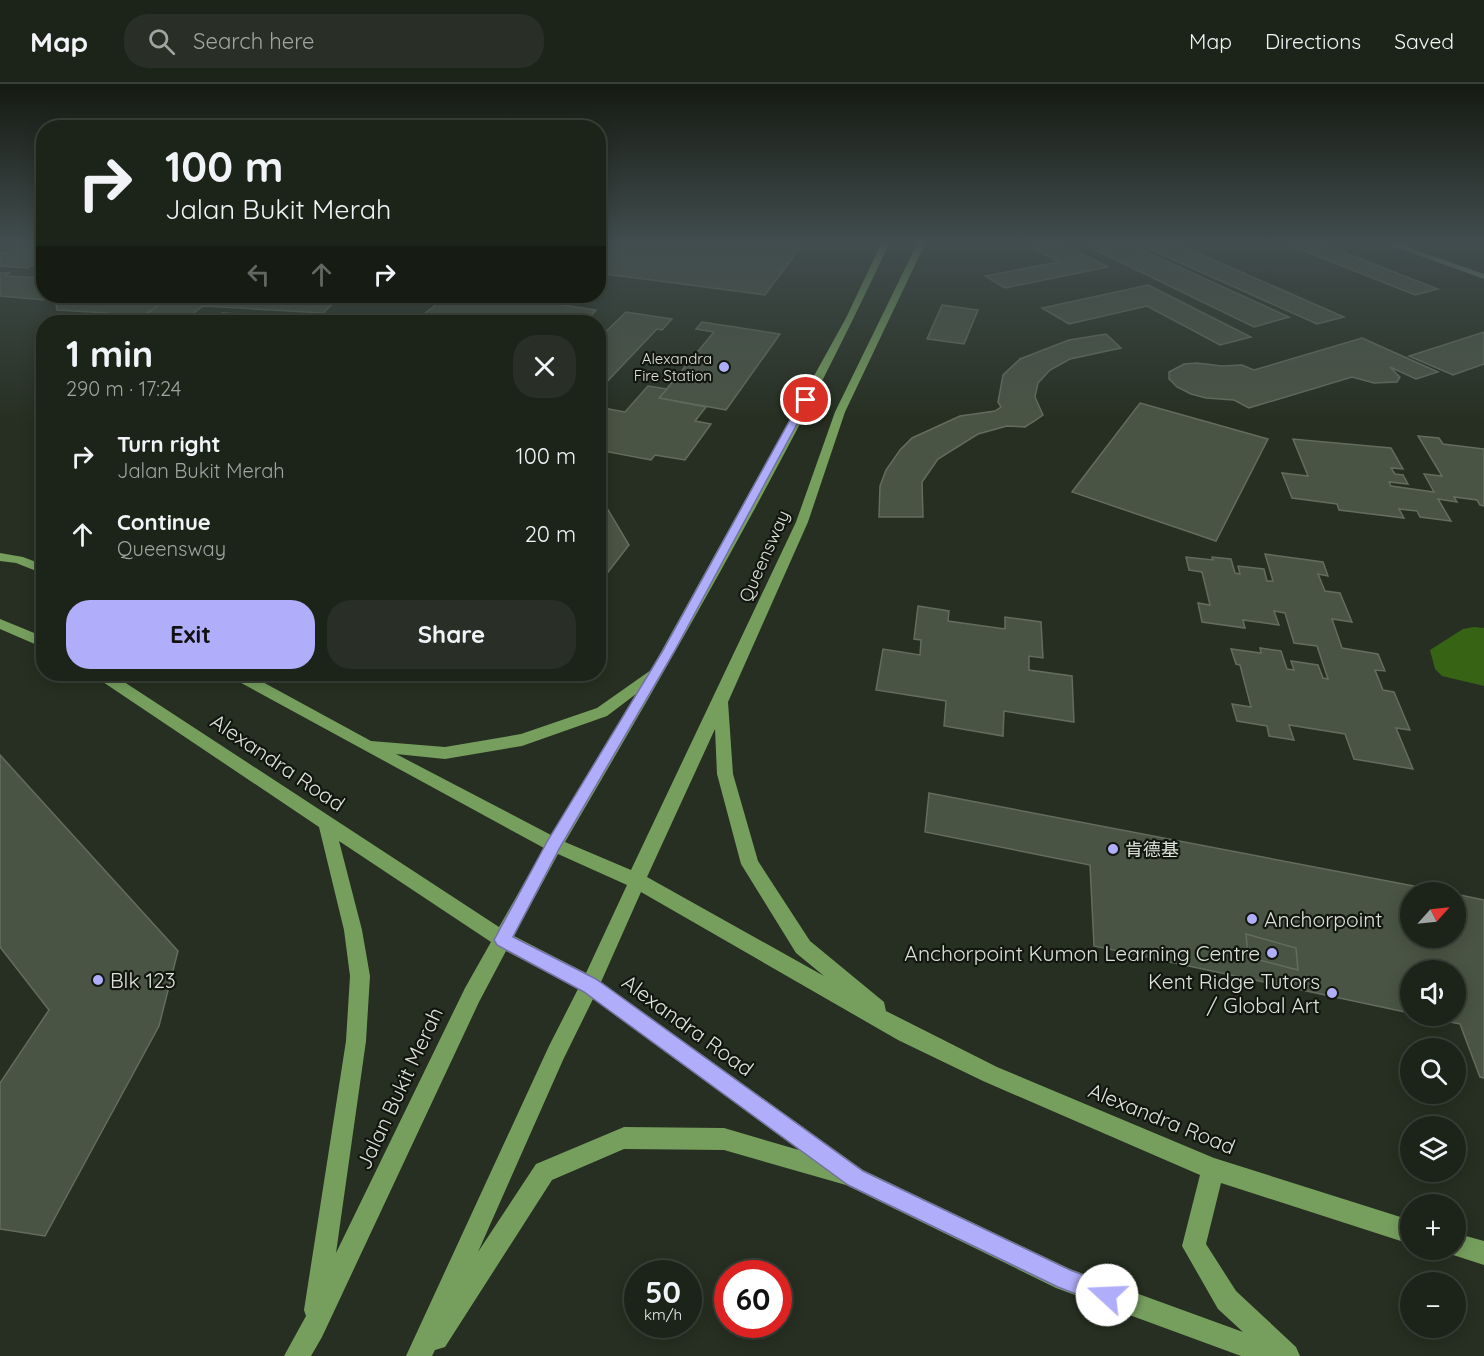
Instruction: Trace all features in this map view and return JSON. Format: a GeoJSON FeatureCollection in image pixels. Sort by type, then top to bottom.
{"type":"FeatureCollection","features":[{"type":"Feature","properties":{"kind":"main road","name":"Queensway"},"geometry":{"type":"LineString","coordinates":[[554,844],[657,672],[857,303]]}},
{"type":"Feature","properties":{"kind":"main road","name":"Queensway"},"geometry":{"type":"LineString","coordinates":[[637,881],[640,870],[802,522],[840,412],[892,303]]}},
{"type":"Feature","properties":{"kind":"main road"},"geometry":{"type":"LineString","coordinates":[[0,557],[19,560],[36,567]]}},
{"type":"Feature","properties":{"kind":"main road"},"geometry":{"type":"LineString","coordinates":[[0,624],[36,640]]}},
{"type":"Feature","properties":{"kind":"main road"},"geometry":{"type":"LineString","coordinates":[[367,746],[445,753],[522,740],[602,712],[657,672]]}},
{"type":"Feature","properties":{"kind":"main road","name":"Alexandra Road"},"geometry":{"type":"LineString","coordinates":[[112,681],[503,940],[590,986],[855,1178],[1065,1279],[1275,1356]]}},
{"type":"Feature","properties":{"kind":"main road","name":"Alexandra Road"},"geometry":{"type":"LineString","coordinates":[[250,681],[367,746],[554,844],[637,881],[905,1033],[990,1074],[1213,1169],[1400,1229]]}},
{"type":"Feature","properties":{"kind":"main road"},"geometry":{"type":"LineString","coordinates":[[721,700],[725,774],[750,864],[803,947],[905,1033]]}},
{"type":"Feature","properties":{"kind":"main road"},"geometry":{"type":"LineString","coordinates":[[313,1328],[356,1041],[360,976],[353,930],[327,825]]}},
{"type":"Feature","properties":{"kind":"main road","name":"Jalan Bukit Merah"},"geometry":{"type":"LineString","coordinates":[[297,1356],[313,1328],[472,994],[554,844]]}},
{"type":"Feature","properties":{"kind":"main road"},"geometry":{"type":"LineString","coordinates":[[419,1356],[556,1053],[590,986],[637,881]]}},
{"type":"Feature","properties":{"kind":"main road"},"geometry":{"type":"LineString","coordinates":[[424,1356],[544,1172],[624,1138],[724,1139],[855,1178]]}},
{"type":"Feature","properties":{"kind":"main road"},"geometry":{"type":"LineString","coordinates":[[1213,1169],[1194,1246],[1227,1300],[1287,1356]]}},
{"type":"Feature","properties":{"kind":"main road"},"geometry":{"type":"LineString","coordinates":[[1466,1248],[1484,1253]]}},
{"type":"Feature","properties":{"kind":"shaded area"},"geometry":{"type":"Polygon","coordinates":[[[1484,628],[1484,686],[1442,676],[1435,669],[1430,650],[1463,629],[1484,628]]]}},
{"type":"Feature","properties":{"kind":"building"},"geometry":{"type":"Polygon","coordinates":[[[161,303],[146,314],[139,315],[105,315],[108,313],[57,310],[56,305],[161,303]]]}},
{"type":"Feature","properties":{"kind":"building"},"geometry":{"type":"Polygon","coordinates":[[[162,303],[333,303],[323,313],[203,306],[191,315],[145,315],[162,303]]]}},
{"type":"Feature","properties":{"kind":"building"},"geometry":{"type":"Polygon","coordinates":[[[438,303],[551,303],[596,310],[591,315],[423,315],[438,303]]]}},
{"type":"Feature","properties":{"kind":"building"},"geometry":{"type":"Polygon","coordinates":[[[1063,303],[1184,303],[1251,337],[1220,345],[1147,306],[1069,324],[1042,308],[1063,303]]]}},
{"type":"Feature","properties":{"kind":"building"},"geometry":{"type":"Polygon","coordinates":[[[1205,303],[1259,303],[1289,317],[1254,327],[1205,303]]]}},
{"type":"Feature","properties":{"kind":"building"},"geometry":{"type":"Polygon","coordinates":[[[1271,303],[1313,303],[1344,317],[1317,324],[1271,303]]]}},
{"type":"Feature","properties":{"kind":"building"},"geometry":{"type":"Polygon","coordinates":[[[942,305],[978,310],[964,344],[927,339],[942,305]]]}},
{"type":"Feature","properties":{"kind":"building"},"geometry":{"type":"Polygon","coordinates":[[[626,312],[672,319],[662,330],[657,329],[606,383],[606,331],[626,312]]]}},
{"type":"Feature","properties":{"kind":"building"},"geometry":{"type":"Polygon","coordinates":[[[222,313],[263,315],[219,315],[222,313]]]}},
{"type":"Feature","properties":{"kind":"building"},"geometry":{"type":"Polygon","coordinates":[[[702,322],[780,334],[726,410],[659,398],[714,332],[696,329],[702,322]]]}},
{"type":"Feature","properties":{"kind":"building"},"geometry":{"type":"Polygon","coordinates":[[[1484,332],[1484,364],[1453,375],[1409,356],[1484,332]]]}},
{"type":"Feature","properties":{"kind":"building"},"geometry":{"type":"Polygon","coordinates":[[[1106,334],[1121,348],[1070,359],[1050,370],[1038,383],[1035,397],[1043,415],[1025,427],[1007,426],[978,434],[938,459],[922,482],[923,517],[879,517],[880,486],[886,470],[912,438],[960,416],[995,411],[1001,407],[998,402],[1003,375],[1020,359],[1069,340],[1106,334]]]}},
{"type":"Feature","properties":{"kind":"building"},"geometry":{"type":"Polygon","coordinates":[[[1362,338],[1438,372],[1416,379],[1390,367],[1400,377],[1397,382],[1374,383],[1352,377],[1249,408],[1234,400],[1206,398],[1191,394],[1177,387],[1169,379],[1169,372],[1184,364],[1242,365],[1254,370],[1362,338]]]}},
{"type":"Feature","properties":{"kind":"building"},"geometry":{"type":"Polygon","coordinates":[[[648,386],[667,389],[659,398],[706,407],[695,421],[711,424],[685,460],[655,455],[651,460],[606,452],[606,408],[625,412],[648,386]]]}},
{"type":"Feature","properties":{"kind":"building"},"geometry":{"type":"Polygon","coordinates":[[[1140,403],[1268,439],[1216,541],[1072,492],[1140,403]]]}},
{"type":"Feature","properties":{"kind":"building"},"geometry":{"type":"Polygon","coordinates":[[[1418,436],[1439,438],[1443,444],[1484,449],[1484,506],[1480,505],[1477,500],[1454,497],[1457,502],[1438,499],[1451,521],[1420,517],[1417,511],[1399,509],[1404,518],[1339,510],[1337,504],[1292,498],[1282,473],[1308,476],[1293,439],[1391,448],[1403,469],[1391,468],[1395,474],[1403,475],[1408,484],[1389,482],[1391,486],[1434,492],[1424,474],[1442,476],[1418,436]]]}},
{"type":"Feature","properties":{"kind":"building"},"geometry":{"type":"Polygon","coordinates":[[[606,506],[629,545],[606,575],[606,506]]]}},
{"type":"Feature","properties":{"kind":"building"},"geometry":{"type":"Polygon","coordinates":[[[1265,554],[1323,562],[1328,576],[1318,574],[1325,591],[1340,593],[1352,622],[1332,619],[1342,648],[1378,654],[1385,671],[1375,670],[1383,690],[1394,692],[1410,730],[1396,728],[1413,769],[1354,759],[1345,734],[1289,725],[1294,740],[1269,736],[1267,726],[1237,721],[1232,704],[1251,707],[1240,665],[1236,664],[1231,649],[1261,653],[1260,648],[1281,651],[1287,669],[1294,670],[1291,661],[1318,665],[1323,678],[1328,679],[1317,646],[1294,643],[1285,613],[1274,611],[1279,625],[1243,620],[1245,628],[1202,622],[1198,603],[1210,605],[1202,572],[1189,570],[1186,557],[1231,559],[1235,573],[1240,574],[1238,566],[1264,569],[1267,581],[1273,581],[1265,554]]]}},
{"type":"Feature","properties":{"kind":"building"},"geometry":{"type":"Polygon","coordinates":[[[918,606],[949,611],[948,621],[1005,629],[1005,617],[1041,622],[1043,658],[1029,656],[1029,670],[1072,676],[1074,722],[1004,711],[1003,736],[944,726],[946,701],[876,690],[883,649],[920,655],[921,640],[914,639],[918,606]]]}},
{"type":"Feature","properties":{"kind":"building","name":"Blk 123"},"geometry":{"type":"Polygon","coordinates":[[[0,755],[178,951],[159,1026],[45,1236],[0,1229],[0,1083],[49,1010],[0,947],[0,755]]]}},
{"type":"Feature","properties":{"kind":"building","name":"Anchorpoint"},"geometry":{"type":"Polygon","coordinates":[[[929,793],[1400,883],[1400,948],[1466,948],[1466,896],[1484,900],[1484,1078],[1480,1077],[1461,1026],[1466,1026],[1466,960],[1400,960],[1400,1011],[1094,946],[1090,865],[925,832],[929,793]]]}},
{"type":"Feature","properties":{"kind":"building","name":"Anchorpoint Kumon Learning Centre"},"geometry":{"type":"Polygon","coordinates":[[[1246,934],[1296,948],[1298,970],[1248,957],[1246,934]]]}},
{"type":"Feature","properties":{"kind":"place","name":"Alexandra Fire Station"},"geometry":{"type":"Point","coordinates":[724,367]}},
{"type":"Feature","properties":{"kind":"place","name":"肯德基"},"geometry":{"type":"Point","coordinates":[1113,849]}},
{"type":"Feature","properties":{"kind":"place","name":"Anchorpoint"},"geometry":{"type":"Point","coordinates":[1252,919]}},
{"type":"Feature","properties":{"kind":"place","name":"Anchorpoint Kumon Learning Centre"},"geometry":{"type":"Point","coordinates":[1272,953]}},
{"type":"Feature","properties":{"kind":"place","name":"Blk 123"},"geometry":{"type":"Point","coordinates":[98,980]}},
{"type":"Feature","properties":{"kind":"place","name":"Kent Ridge Tutors / Global Art"},"geometry":{"type":"Point","coordinates":[1332,993]}},
{"type":"Feature","properties":{"kind":"route"},"geometry":{"type":"LineString","coordinates":[[806,400],[657,672],[554,844],[503,940],[590,986],[855,1178],[1065,1279],[1107,1295]]}}]}
